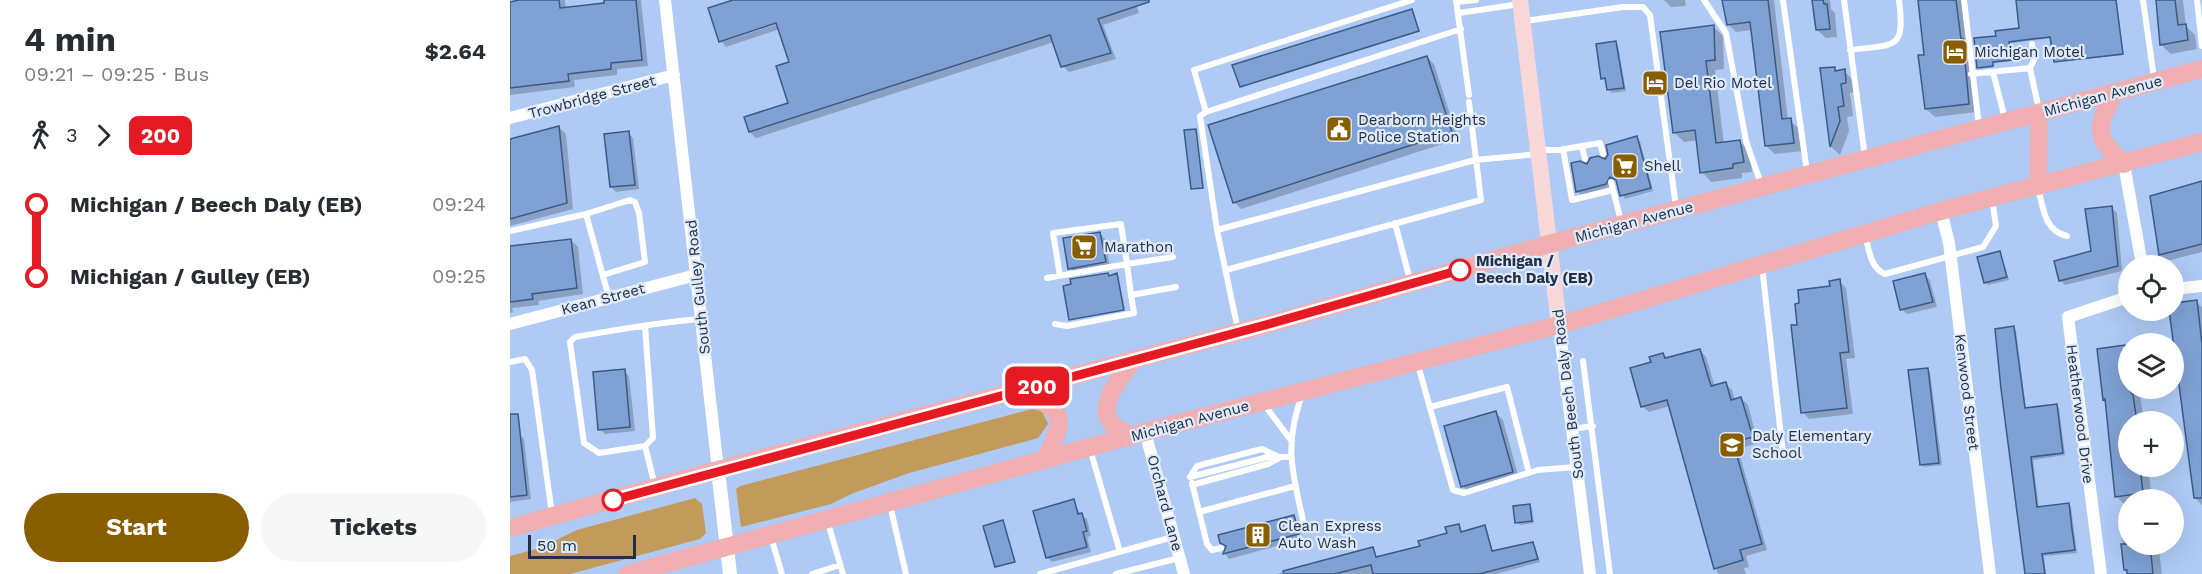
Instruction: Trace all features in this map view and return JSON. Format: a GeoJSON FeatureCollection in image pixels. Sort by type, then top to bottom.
{"type":"FeatureCollection","features":[{"type":"Feature","properties":{"kind":"main road","name":"South Beech Daly Road"},"geometry":{"type":"LineString","coordinates":[[1520,2],[1559,325]]}},
{"type":"Feature","properties":{"kind":"main road","name":"Michigan Avenue"},"geometry":{"type":"LineString","coordinates":[[510,528],[718,470],[1239,333],[1549,244],[2202,69]]}},
{"type":"Feature","properties":{"kind":"main road"},"geometry":{"type":"LineString","coordinates":[[2115,93],[2100,117],[2101,137],[2104,146],[2124,164]]}},
{"type":"Feature","properties":{"kind":"main road"},"geometry":{"type":"LineString","coordinates":[[2038,186],[2039,113]]}},
{"type":"Feature","properties":{"kind":"main road","name":"Michigan Avenue"},"geometry":{"type":"LineString","coordinates":[[628,574],[1046,459],[1559,325],[1941,212],[2202,142]]}},
{"type":"Feature","properties":{"kind":"main road"},"geometry":{"type":"LineString","coordinates":[[1132,361],[1108,398],[1106,408],[1110,421],[1138,435]]}},
{"type":"Feature","properties":{"kind":"main road"},"geometry":{"type":"LineString","coordinates":[[1023,390],[1050,405],[1058,414],[1061,423],[1046,459]]}},
{"type":"Feature","properties":{"kind":"street","name":"South Gulley Road"},"geometry":{"type":"LineString","coordinates":[[665,0],[730,574]]}},
{"type":"Feature","properties":{"kind":"street","name":"Trowbridge Street"},"geometry":{"type":"LineString","coordinates":[[510,118],[674,75]]}},
{"type":"Feature","properties":{"kind":"street"},"geometry":{"type":"LineString","coordinates":[[2124,164],[2140,255]]}},
{"type":"Feature","properties":{"kind":"street","name":"Kenwood Street"},"geometry":{"type":"LineString","coordinates":[[1941,212],[1950,258],[1990,574]]}},
{"type":"Feature","properties":{"kind":"street","name":"Kean Street"},"geometry":{"type":"LineString","coordinates":[[510,324],[696,275]]}},
{"type":"Feature","properties":{"kind":"street"},"geometry":{"type":"LineString","coordinates":[[2184,288],[2202,286]]}},
{"type":"Feature","properties":{"kind":"street","name":"Heatherwood Drive"},"geometry":{"type":"LineString","coordinates":[[2100,574],[2068,317],[2118,300]]}},
{"type":"Feature","properties":{"kind":"street","name":"South Beech Daly Road"},"geometry":{"type":"LineString","coordinates":[[1559,325],[1590,574]]}},
{"type":"Feature","properties":{"kind":"street","name":"Orchard Lane"},"geometry":{"type":"LineString","coordinates":[[1138,435],[1174,537],[1184,574]]}},
{"type":"Feature","properties":{"kind":"lane"},"geometry":{"type":"LineString","coordinates":[[1206,112],[1194,70],[1412,0]]}},
{"type":"Feature","properties":{"kind":"lane"},"geometry":{"type":"LineString","coordinates":[[1468,95],[1456,1],[1476,0]]}},
{"type":"Feature","properties":{"kind":"lane"},"geometry":{"type":"LineString","coordinates":[[1704,0],[1726,33],[1746,141],[1756,164],[1761,188]]}},
{"type":"Feature","properties":{"kind":"lane"},"geometry":{"type":"LineString","coordinates":[[1783,0],[1807,176]]}},
{"type":"Feature","properties":{"kind":"lane"},"geometry":{"type":"LineString","coordinates":[[1844,0],[1865,160]]}},
{"type":"Feature","properties":{"kind":"lane"},"geometry":{"type":"LineString","coordinates":[[1851,50],[1887,45],[1897,41],[1903,30],[1899,0]]}},
{"type":"Feature","properties":{"kind":"lane"},"geometry":{"type":"LineString","coordinates":[[1964,0],[1971,74],[1980,129]]}},
{"type":"Feature","properties":{"kind":"lane"},"geometry":{"type":"LineString","coordinates":[[2143,0],[2155,82]]}},
{"type":"Feature","properties":{"kind":"lane"},"geometry":{"type":"LineString","coordinates":[[2198,0],[2202,46]]}},
{"type":"Feature","properties":{"kind":"lane"},"geometry":{"type":"LineString","coordinates":[[1459,14],[1520,2]]}},
{"type":"Feature","properties":{"kind":"lane"},"geometry":{"type":"LineString","coordinates":[[1522,21],[1623,7],[1643,7],[1650,15],[1677,210]]}},
{"type":"Feature","properties":{"kind":"lane"},"geometry":{"type":"LineString","coordinates":[[1239,333],[1217,230],[1200,116],[1206,112],[1461,29]]}},
{"type":"Feature","properties":{"kind":"lane"},"geometry":{"type":"LineString","coordinates":[[2032,44],[2034,60],[2030,68],[2039,113]]}},
{"type":"Feature","properties":{"kind":"lane"},"geometry":{"type":"LineString","coordinates":[[1971,74],[2030,68]]}},
{"type":"Feature","properties":{"kind":"lane"},"geometry":{"type":"LineString","coordinates":[[1994,72],[2006,122]]}},
{"type":"Feature","properties":{"kind":"lane"},"geometry":{"type":"LineString","coordinates":[[1226,270],[1481,200],[1469,102]]}},
{"type":"Feature","properties":{"kind":"lane"},"geometry":{"type":"LineString","coordinates":[[1217,230],[1475,160],[1600,143],[1603,154]]}},
{"type":"Feature","properties":{"kind":"lane"},"geometry":{"type":"LineString","coordinates":[[1582,147],[1585,159]]}},
{"type":"Feature","properties":{"kind":"lane"},"geometry":{"type":"LineString","coordinates":[[1563,149],[1572,200],[1596,190],[1613,190]]}},
{"type":"Feature","properties":{"kind":"lane"},"geometry":{"type":"LineString","coordinates":[[1611,182],[1622,225]]}},
{"type":"Feature","properties":{"kind":"lane"},"geometry":{"type":"LineString","coordinates":[[2038,186],[2051,230],[2067,236]]}},
{"type":"Feature","properties":{"kind":"lane"},"geometry":{"type":"LineString","coordinates":[[1865,234],[1874,264],[1878,271],[1885,274],[1950,258],[1983,247],[1996,226],[1992,198]]}},
{"type":"Feature","properties":{"kind":"lane"},"geometry":{"type":"LineString","coordinates":[[510,231],[586,214],[630,200],[636,202],[645,262],[603,275]]}},
{"type":"Feature","properties":{"kind":"lane"},"geometry":{"type":"LineString","coordinates":[[586,214],[609,298]]}},
{"type":"Feature","properties":{"kind":"lane"},"geometry":{"type":"LineString","coordinates":[[1395,223],[1411,284]]}},
{"type":"Feature","properties":{"kind":"lane"},"geometry":{"type":"LineString","coordinates":[[1055,324],[1067,326],[1134,313],[1121,224],[1053,233],[1060,276]]}},
{"type":"Feature","properties":{"kind":"lane"},"geometry":{"type":"LineString","coordinates":[[1047,278],[1173,257]]}},
{"type":"Feature","properties":{"kind":"lane"},"geometry":{"type":"LineString","coordinates":[[1762,265],[1783,454]]}},
{"type":"Feature","properties":{"kind":"lane"},"geometry":{"type":"LineString","coordinates":[[1100,268],[1102,277]]}},
{"type":"Feature","properties":{"kind":"lane"},"geometry":{"type":"LineString","coordinates":[[1080,272],[1082,282]]}},
{"type":"Feature","properties":{"kind":"lane"},"geometry":{"type":"LineString","coordinates":[[1131,295],[1176,286]]}},
{"type":"Feature","properties":{"kind":"lane"},"geometry":{"type":"LineString","coordinates":[[645,326],[653,438],[645,446],[599,453],[584,443],[570,342],[575,337],[645,326],[701,318]]}},
{"type":"Feature","properties":{"kind":"lane"},"geometry":{"type":"LineString","coordinates":[[510,362],[525,359],[532,370],[552,517]]}},
{"type":"Feature","properties":{"kind":"lane"},"geometry":{"type":"LineString","coordinates":[[1583,361],[1610,574]]}},
{"type":"Feature","properties":{"kind":"lane"},"geometry":{"type":"LineString","coordinates":[[1417,362],[1453,490],[1464,493],[1529,473],[1576,467]]}},
{"type":"Feature","properties":{"kind":"lane"},"geometry":{"type":"LineString","coordinates":[[1430,407],[1507,387],[1529,473]]}},
{"type":"Feature","properties":{"kind":"lane"},"geometry":{"type":"LineString","coordinates":[[1297,527],[1304,525],[1290,457],[1290,439],[1303,392]]}},
{"type":"Feature","properties":{"kind":"lane"},"geometry":{"type":"LineString","coordinates":[[1262,402],[1290,439]]}},
{"type":"Feature","properties":{"kind":"lane"},"geometry":{"type":"LineString","coordinates":[[1572,429],[1593,426]]}},
{"type":"Feature","properties":{"kind":"lane"},"geometry":{"type":"LineString","coordinates":[[645,446],[655,488]]}},
{"type":"Feature","properties":{"kind":"lane"},"geometry":{"type":"LineString","coordinates":[[1090,448],[1120,552]]}},
{"type":"Feature","properties":{"kind":"lane"},"geometry":{"type":"LineString","coordinates":[[1221,548],[1212,550],[1207,544],[1190,477],[1268,457],[1290,457]]}},
{"type":"Feature","properties":{"kind":"lane"},"geometry":{"type":"LineString","coordinates":[[1192,485],[1268,464],[1280,458]]}},
{"type":"Feature","properties":{"kind":"lane"},"geometry":{"type":"LineString","coordinates":[[1199,512],[1295,486]]}},
{"type":"Feature","properties":{"kind":"lane"},"geometry":{"type":"LineString","coordinates":[[889,502],[906,574]]}},
{"type":"Feature","properties":{"kind":"lane"},"geometry":{"type":"LineString","coordinates":[[827,519],[843,574]]}},
{"type":"Feature","properties":{"kind":"lane"},"geometry":{"type":"LineString","coordinates":[[770,534],[782,574]]}},
{"type":"Feature","properties":{"kind":"lane"},"geometry":{"type":"LineString","coordinates":[[1040,574],[1174,537]]}},
{"type":"Feature","properties":{"kind":"lane"},"geometry":{"type":"LineString","coordinates":[[1116,574],[1179,558]]}},
{"type":"Feature","properties":{"kind":"lane"},"geometry":{"type":"LineString","coordinates":[[812,574],[840,565]]}},
{"type":"Feature","properties":{"kind":"shaded area"},"geometry":{"type":"Polygon","coordinates":[[[1032,409],[1042,411],[1048,424],[1038,438],[909,473],[851,494],[831,504],[741,527],[736,489],[740,486],[1032,409]]]}},
{"type":"Feature","properties":{"kind":"shaded area"},"geometry":{"type":"Polygon","coordinates":[[[695,498],[702,504],[706,533],[700,539],[570,574],[510,574],[510,556],[540,548],[577,530],[695,498]]]}},
{"type":"Feature","properties":{"kind":"building"},"geometry":{"type":"Polygon","coordinates":[[[559,0],[560,8],[604,3],[604,0],[636,0],[642,60],[611,63],[611,69],[568,74],[569,81],[510,88],[510,2],[559,0]]]}},
{"type":"Feature","properties":{"kind":"building"},"geometry":{"type":"Polygon","coordinates":[[[733,0],[1149,0],[1149,2],[1098,19],[1111,53],[1061,67],[1050,35],[749,132],[744,117],[788,103],[776,66],[789,62],[776,23],[719,42],[708,8],[733,0]]]}},
{"type":"Feature","properties":{"kind":"building"},"geometry":{"type":"Polygon","coordinates":[[[1722,0],[1768,0],[1782,119],[1791,118],[1794,143],[1765,146],[1750,22],[1727,25],[1722,0]]]}},
{"type":"Feature","properties":{"kind":"building"},"geometry":{"type":"Polygon","coordinates":[[[1812,0],[1823,0],[1824,4],[1827,4],[1830,29],[1816,30],[1812,0]]]}},
{"type":"Feature","properties":{"kind":"building"},"geometry":{"type":"Polygon","coordinates":[[[1918,0],[1956,0],[1961,39],[1963,39],[1969,104],[1925,109],[1918,55],[1924,55],[1918,0]]]}},
{"type":"Feature","properties":{"kind":"building"},"geometry":{"type":"Polygon","coordinates":[[[2016,0],[2116,0],[2123,54],[2054,62],[2050,37],[2009,42],[2011,60],[1993,62],[1993,66],[1977,68],[1974,38],[1996,36],[1995,31],[2019,28],[2016,0]]]}},
{"type":"Feature","properties":{"kind":"building"},"geometry":{"type":"Polygon","coordinates":[[[2156,0],[2175,0],[2178,25],[2186,24],[2188,40],[2160,45],[2156,0]]]}},
{"type":"Feature","properties":{"kind":"building"},"geometry":{"type":"Polygon","coordinates":[[[1412,9],[1419,31],[1240,87],[1232,65],[1412,9]]]}},
{"type":"Feature","properties":{"kind":"building"},"geometry":{"type":"Polygon","coordinates":[[[1714,25],[1715,60],[1706,61],[1716,143],[1740,140],[1744,162],[1733,164],[1733,168],[1700,173],[1695,130],[1673,133],[1660,32],[1714,25]]]}},
{"type":"Feature","properties":{"kind":"building"},"geometry":{"type":"Polygon","coordinates":[[[1616,41],[1624,88],[1607,90],[1605,78],[1601,79],[1596,44],[1616,41]]]}},
{"type":"Feature","properties":{"kind":"building"},"geometry":{"type":"Polygon","coordinates":[[[1427,56],[1452,132],[1233,203],[1208,125],[1427,56]]]}},
{"type":"Feature","properties":{"kind":"building"},"geometry":{"type":"Polygon","coordinates":[[[1835,67],[1835,71],[1845,69],[1846,83],[1841,84],[1844,106],[1838,107],[1840,121],[1830,147],[1820,68],[1835,67]]]}},
{"type":"Feature","properties":{"kind":"building"},"geometry":{"type":"Polygon","coordinates":[[[559,126],[567,203],[510,219],[510,139],[559,126]]]}},
{"type":"Feature","properties":{"kind":"building"},"geometry":{"type":"Polygon","coordinates":[[[1196,129],[1203,188],[1191,189],[1184,130],[1196,129]]]}},
{"type":"Feature","properties":{"kind":"building"},"geometry":{"type":"Polygon","coordinates":[[[629,131],[635,185],[610,187],[604,134],[629,131]]]}},
{"type":"Feature","properties":{"kind":"building"},"geometry":{"type":"Polygon","coordinates":[[[1637,136],[1651,188],[1620,196],[1616,180],[1610,177],[1606,184],[1576,192],[1571,163],[1580,161],[1587,164],[1590,158],[1598,156],[1605,159],[1608,155],[1606,145],[1637,136]]]}},
{"type":"Feature","properties":{"kind":"building"},"geometry":{"type":"Polygon","coordinates":[[[2202,181],[2202,244],[2159,255],[2150,196],[2202,181]]]}},
{"type":"Feature","properties":{"kind":"building"},"geometry":{"type":"Polygon","coordinates":[[[2112,206],[2118,266],[2059,281],[2054,261],[2091,251],[2085,209],[2112,206]]]}},
{"type":"Feature","properties":{"kind":"building","name":"Marathon"},"geometry":{"type":"Polygon","coordinates":[[[1100,232],[1106,262],[1068,269],[1063,238],[1100,232]]]}},
{"type":"Feature","properties":{"kind":"building"},"geometry":{"type":"Polygon","coordinates":[[[571,239],[577,288],[532,294],[533,299],[510,302],[510,246],[571,239]]]}},
{"type":"Feature","properties":{"kind":"building"},"geometry":{"type":"Polygon","coordinates":[[[2000,251],[2007,277],[1984,283],[1977,257],[2000,251]]]}},
{"type":"Feature","properties":{"kind":"building"},"geometry":{"type":"Polygon","coordinates":[[[1108,273],[1109,276],[1117,273],[1124,310],[1069,320],[1063,286],[1071,284],[1070,279],[1108,273]]]}},
{"type":"Feature","properties":{"kind":"building"},"geometry":{"type":"Polygon","coordinates":[[[1925,273],[1933,302],[1900,310],[1893,281],[1925,273]]]}},
{"type":"Feature","properties":{"kind":"building"},"geometry":{"type":"Polygon","coordinates":[[[1840,279],[1849,352],[1840,353],[1847,408],[1801,413],[1791,325],[1797,325],[1795,304],[1799,303],[1798,290],[1830,286],[1829,281],[1840,279]]]}},
{"type":"Feature","properties":{"kind":"building"},"geometry":{"type":"Polygon","coordinates":[[[2197,300],[2202,344],[2202,498],[2194,498],[2181,399],[2184,399],[2184,333],[2172,333],[2170,321],[2184,321],[2184,302],[2197,300]]]}},
{"type":"Feature","properties":{"kind":"building"},"geometry":{"type":"Polygon","coordinates":[[[2014,326],[2025,408],[2057,404],[2063,453],[2031,457],[2037,507],[2069,503],[2075,550],[2042,554],[2045,574],[2025,574],[2001,389],[1995,329],[2014,326]]]}},
{"type":"Feature","properties":{"kind":"building"},"geometry":{"type":"Polygon","coordinates":[[[2118,346],[2118,399],[2134,399],[2135,411],[2118,411],[2118,477],[2141,477],[2143,489],[2118,489],[2118,497],[2115,497],[2105,399],[2103,400],[2097,349],[2118,346]]]}},
{"type":"Feature","properties":{"kind":"building"},"geometry":{"type":"Polygon","coordinates":[[[1700,349],[1711,386],[1726,382],[1731,400],[1741,397],[1753,437],[1733,442],[1762,544],[1740,550],[1743,560],[1714,569],[1667,400],[1641,407],[1630,368],[1651,362],[1649,357],[1663,353],[1665,358],[1700,349]]]}},
{"type":"Feature","properties":{"kind":"building"},"geometry":{"type":"Polygon","coordinates":[[[1928,368],[1939,463],[1920,465],[1908,370],[1928,368]]]}},
{"type":"Feature","properties":{"kind":"building"},"geometry":{"type":"Polygon","coordinates":[[[625,369],[630,427],[598,430],[593,372],[625,369]]]}},
{"type":"Feature","properties":{"kind":"building"},"geometry":{"type":"Polygon","coordinates":[[[1496,411],[1513,472],[1461,487],[1444,426],[1496,411]]]}},
{"type":"Feature","properties":{"kind":"building"},"geometry":{"type":"Polygon","coordinates":[[[510,414],[518,414],[527,495],[510,497],[510,414]]]}},
{"type":"Feature","properties":{"kind":"building"},"geometry":{"type":"Polygon","coordinates":[[[1074,499],[1078,514],[1082,513],[1087,531],[1083,532],[1087,547],[1046,558],[1033,511],[1074,499]]]}},
{"type":"Feature","properties":{"kind":"building"},"geometry":{"type":"Polygon","coordinates":[[[1530,504],[1532,521],[1515,523],[1513,506],[1530,504]]]}},
{"type":"Feature","properties":{"kind":"building","name":"Clean Express Auto Wash"},"geometry":{"type":"Polygon","coordinates":[[[1294,515],[1296,522],[1292,528],[1299,534],[1223,554],[1226,546],[1220,543],[1218,535],[1294,515]]]}},
{"type":"Feature","properties":{"kind":"building"},"geometry":{"type":"Polygon","coordinates":[[[1003,520],[1015,562],[995,567],[983,526],[1003,520]]]}},
{"type":"Feature","properties":{"kind":"building"},"geometry":{"type":"Polygon","coordinates":[[[1459,524],[1461,532],[1485,525],[1492,551],[1533,542],[1538,559],[1479,574],[1373,574],[1371,565],[1334,574],[1284,574],[1283,571],[1373,547],[1376,557],[1420,546],[1418,541],[1447,533],[1445,527],[1459,524]]]}},
{"type":"Feature","properties":{"kind":"building"},"geometry":{"type":"Polygon","coordinates":[[[2122,555],[2151,555],[2153,574],[2127,574],[2127,570],[2124,570],[2122,555]]]}},
{"type":"Feature","properties":{"kind":"bus line","name":"200"},"geometry":{"type":"LineString","coordinates":[[613,500],[1269,324],[1460,270]]}},
{"type":"Feature","properties":{"kind":"place","name":"Michigan Motel"},"geometry":{"type":"Point","coordinates":[1955,52]}},
{"type":"Feature","properties":{"kind":"place","name":"Del Rio Motel"},"geometry":{"type":"Point","coordinates":[1655,83]}},
{"type":"Feature","properties":{"kind":"place","name":"Dearborn Heights Police Station"},"geometry":{"type":"Point","coordinates":[1339,129]}},
{"type":"Feature","properties":{"kind":"place","name":"Shell"},"geometry":{"type":"Point","coordinates":[1625,166]}},
{"type":"Feature","properties":{"kind":"place","name":"Marathon"},"geometry":{"type":"Point","coordinates":[1084,247]}},
{"type":"Feature","properties":{"kind":"place","name":"Michigan / Beech Daly (EB)"},"geometry":{"type":"Point","coordinates":[1460,270]}},
{"type":"Feature","properties":{"kind":"place","name":"Daly Elementary School"},"geometry":{"type":"Point","coordinates":[1732,445]}},
{"type":"Feature","properties":{"kind":"place","name":"Clean Express Auto Wash"},"geometry":{"type":"Point","coordinates":[1258,535]}}]}
